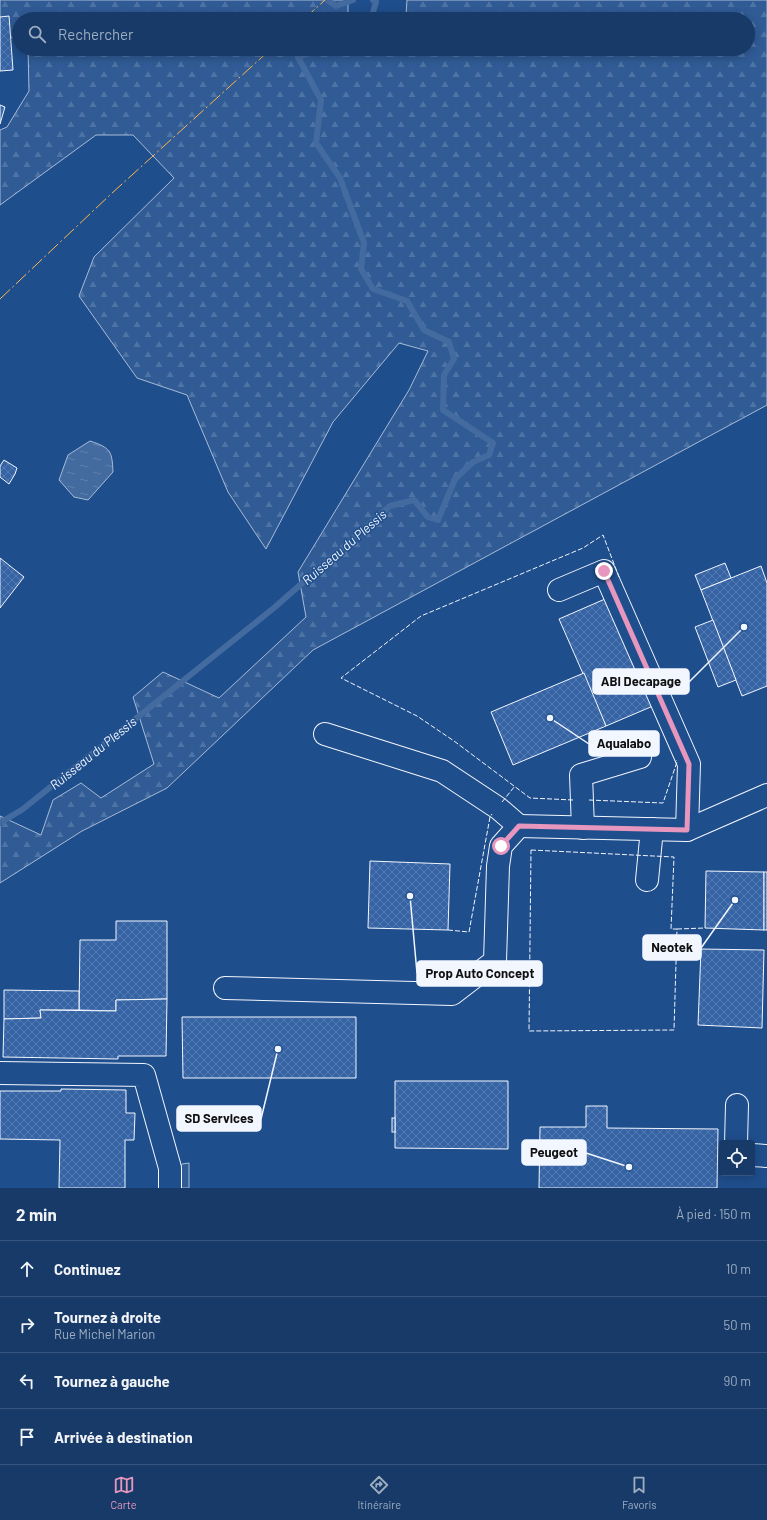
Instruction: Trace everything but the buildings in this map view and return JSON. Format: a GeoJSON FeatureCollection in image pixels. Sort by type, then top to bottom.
{"type":"FeatureCollection","features":[{"type":"Feature","properties":{"kind":"street"},"geometry":{"type":"LineString","coordinates":[[559,590],[604,571],[689,764],[687,830]]}},
{"type":"Feature","properties":{"kind":"street"},"geometry":{"type":"LineString","coordinates":[[325,734],[442,771],[498,808],[519,826],[687,830],[767,794]]}},
{"type":"Feature","properties":{"kind":"street"},"geometry":{"type":"LineString","coordinates":[[583,828],[581,775],[640,757]]}},
{"type":"Feature","properties":{"kind":"street"},"geometry":{"type":"LineString","coordinates":[[225,988],[452,994],[495,961],[498,866],[501,846],[519,826]]}},
{"type":"Feature","properties":{"kind":"street"},"geometry":{"type":"LineString","coordinates":[[648,880],[652,829]]}},
{"type":"Feature","properties":{"kind":"street"},"geometry":{"type":"LineString","coordinates":[[0,1073],[144,1075],[170,1168],[170,1188]]}},
{"type":"Feature","properties":{"kind":"street"},"geometry":{"type":"LineString","coordinates":[[736,1140],[737,1105]]}},
{"type":"Feature","properties":{"kind":"street"},"geometry":{"type":"LineString","coordinates":[[755,1155],[767,1156]]}},
{"type":"Feature","properties":{"kind":"green space"},"geometry":{"type":"Polygon","coordinates":[[[0,0],[348,0],[348,12],[12,12],[12,38],[0,30],[0,0]]]}},
{"type":"Feature","properties":{"kind":"green space"},"geometry":{"type":"Polygon","coordinates":[[[407,0],[767,0],[767,405],[313,650],[167,788],[82,831],[0,883],[0,816],[41,835],[53,800],[81,783],[101,798],[154,764],[133,697],[163,672],[219,698],[306,617],[298,572],[409,390],[428,351],[399,343],[333,422],[266,549],[228,492],[187,395],[137,378],[79,296],[94,257],[174,178],[133,135],[96,135],[0,205],[0,130],[7,127],[29,91],[28,56],[755,56],[755,12],[406,12],[407,0]]]}},
{"type":"Feature","properties":{"kind":"green space"},"geometry":{"type":"Polygon","coordinates":[[[189,1163],[189,1188],[179,1188],[179,1168],[182,1164],[189,1163]]]}},
{"type":"Feature","properties":{"kind":"water"},"geometry":{"type":"Polygon","coordinates":[[[90,441],[106,448],[109,451],[112,459],[113,472],[88,500],[74,497],[59,480],[68,455],[90,441]]]}},
{"type":"Feature","properties":{"kind":"waterway","name":"Ruisseau du Plessis"},"geometry":{"type":"LineString","coordinates":[[327,0],[336,6],[353,0]]}},
{"type":"Feature","properties":{"kind":"waterway","name":"Ruisseau du Plessis"},"geometry":{"type":"LineString","coordinates":[[373,0],[376,2],[373,12]]}},
{"type":"Feature","properties":{"kind":"waterway","name":"Ruisseau du Plessis"},"geometry":{"type":"LineString","coordinates":[[0,823],[23,809],[275,607],[390,506],[414,500],[428,517],[438,520],[455,479],[473,462],[489,455],[493,443],[443,410],[444,375],[454,359],[449,342],[424,330],[407,301],[373,289],[361,269],[364,243],[340,178],[316,143],[321,100],[298,57],[301,56]]}},
{"type":"Feature","properties":{"kind":"fence"},"geometry":{"type":"LineString","coordinates":[[573,800],[530,798],[454,741],[417,716],[341,678],[421,616],[583,548],[603,535],[619,577]]}},
{"type":"Feature","properties":{"kind":"fence"},"geometry":{"type":"LineString","coordinates":[[589,800],[663,803],[677,762],[676,760]]}},
{"type":"Feature","properties":{"kind":"fence"},"geometry":{"type":"LineString","coordinates":[[502,802],[515,786]]}},
{"type":"Feature","properties":{"kind":"fence"},"geometry":{"type":"LineString","coordinates":[[448,930],[469,932],[490,817],[492,814]]}},
{"type":"Feature","properties":{"kind":"fence"},"geometry":{"type":"LineString","coordinates":[[531,850],[674,857],[671,929],[677,929],[674,1030],[529,1031],[531,850]]}},
{"type":"Feature","properties":{"kind":"fence"},"geometry":{"type":"LineString","coordinates":[[677,929],[705,928]]}},
{"type":"Feature","properties":{"kind":"power"},"geometry":{"type":"LineString","coordinates":[[312,12],[325,0]]}},
{"type":"Feature","properties":{"kind":"power"},"geometry":{"type":"LineString","coordinates":[[0,299],[111,194],[263,56]]}},
{"type":"Feature","properties":{"kind":"place","name":"ABI Decapage"},"geometry":{"type":"Point","coordinates":[744,627]}},
{"type":"Feature","properties":{"kind":"place","name":"Aqualabo"},"geometry":{"type":"Point","coordinates":[550,718]}},
{"type":"Feature","properties":{"kind":"place","name":"Prop Auto Concept"},"geometry":{"type":"Point","coordinates":[410,896]}},
{"type":"Feature","properties":{"kind":"place","name":"Neotek"},"geometry":{"type":"Point","coordinates":[735,900]}},
{"type":"Feature","properties":{"kind":"place","name":"SD Services"},"geometry":{"type":"Point","coordinates":[278,1049]}},
{"type":"Feature","properties":{"kind":"place","name":"Peugeot"},"geometry":{"type":"Point","coordinates":[629,1167]}},
{"type":"Feature","properties":{"kind":"route"},"geometry":{"type":"LineString","coordinates":[[501,846],[519,826],[687,830],[689,764],[604,571]]}}]}
